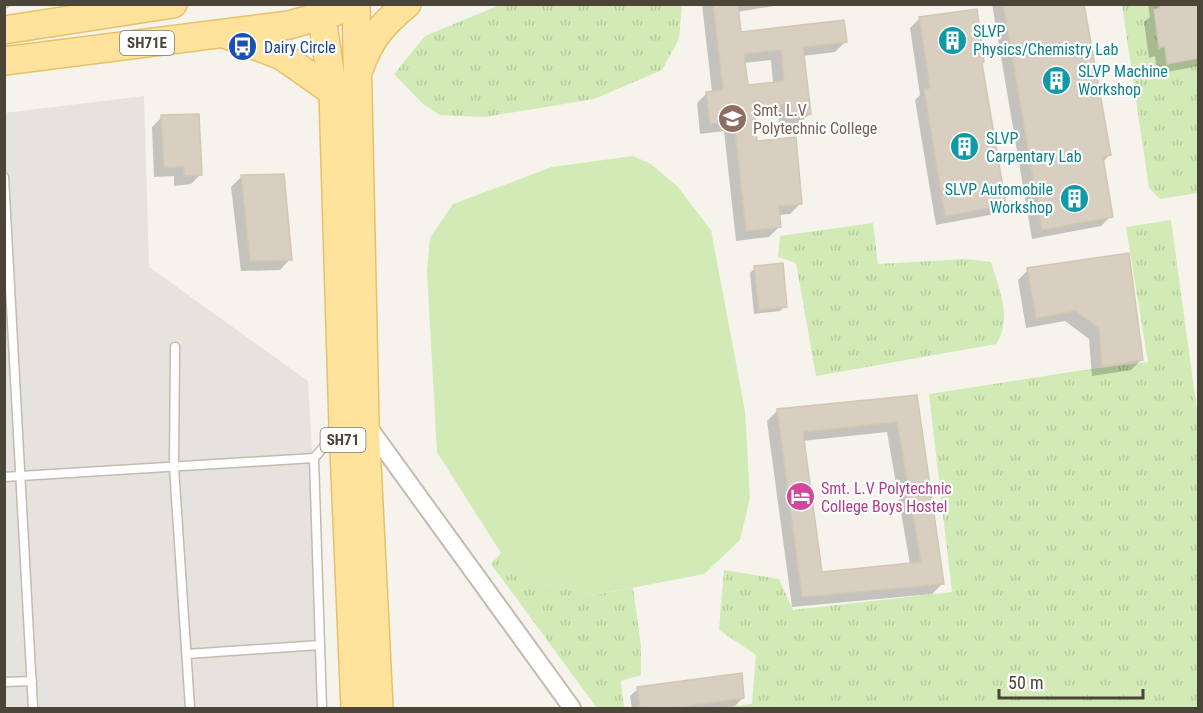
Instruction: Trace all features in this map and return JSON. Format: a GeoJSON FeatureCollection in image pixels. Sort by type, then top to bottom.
{"type":"FeatureCollection","features":[{"type":"Feature","properties":{"kind":"main road","name":"SH71E"},"geometry":{"type":"LineString","coordinates":[[4,30],[173,4]]}},
{"type":"Feature","properties":{"kind":"main road"},"geometry":{"type":"LineString","coordinates":[[357,75],[369,43],[386,21],[407,4]]}},
{"type":"Feature","properties":{"kind":"main road","name":"SH71E"},"geometry":{"type":"LineString","coordinates":[[4,61],[289,25],[320,11],[358,5]]}},
{"type":"Feature","properties":{"kind":"main road","name":"SH71"},"geometry":{"type":"LineString","coordinates":[[355,708],[354,425],[358,5]]}},
{"type":"Feature","properties":{"kind":"main road","name":"SH71"},"geometry":{"type":"LineString","coordinates":[[320,11],[333,93],[354,425],[379,708]]}},
{"type":"Feature","properties":{"kind":"main road"},"geometry":{"type":"LineString","coordinates":[[222,33],[282,56],[333,93]]}},
{"type":"Feature","properties":{"kind":"street"},"geometry":{"type":"LineString","coordinates":[[354,425],[572,708]]}},
{"type":"Feature","properties":{"kind":"lane"},"geometry":{"type":"LineString","coordinates":[[4,177],[33,708]]}},
{"type":"Feature","properties":{"kind":"lane"},"geometry":{"type":"LineString","coordinates":[[175,347],[174,467],[190,708]]}},
{"type":"Feature","properties":{"kind":"lane"},"geometry":{"type":"LineString","coordinates":[[4,477],[314,458],[354,425]]}},
{"type":"Feature","properties":{"kind":"lane"},"geometry":{"type":"LineString","coordinates":[[314,458],[322,708]]}},
{"type":"Feature","properties":{"kind":"lane"},"geometry":{"type":"LineString","coordinates":[[187,654],[320,645]]}},
{"type":"Feature","properties":{"kind":"lane"},"geometry":{"type":"LineString","coordinates":[[4,682],[32,681]]}},
{"type":"Feature","properties":{"kind":"shaded area"},"geometry":{"type":"Polygon","coordinates":[[[144,96],[149,267],[308,381],[327,708],[5,708],[4,113],[144,96]]]}},
{"type":"Feature","properties":{"kind":"green space"},"geometry":{"type":"Polygon","coordinates":[[[500,5],[682,5],[679,39],[662,70],[594,99],[485,117],[440,115],[424,105],[394,74],[425,36],[500,5]]]}},
{"type":"Feature","properties":{"kind":"green space"},"geometry":{"type":"Polygon","coordinates":[[[1122,5],[1198,5],[1198,193],[1160,199],[1149,188],[1122,5]]]}},
{"type":"Feature","properties":{"kind":"green space"},"geometry":{"type":"Polygon","coordinates":[[[633,156],[651,164],[677,186],[711,230],[745,411],[750,498],[740,540],[704,574],[595,595],[544,584],[501,553],[437,452],[427,271],[430,238],[453,204],[552,167],[633,156]]]}},
{"type":"Feature","properties":{"kind":"green space"},"geometry":{"type":"Polygon","coordinates":[[[1171,220],[1198,418],[1198,708],[711,708],[752,704],[756,655],[719,630],[724,570],[779,579],[793,610],[952,592],[929,394],[1148,362],[1126,227],[1171,220]]]}},
{"type":"Feature","properties":{"kind":"green space"},"geometry":{"type":"Polygon","coordinates":[[[873,223],[878,264],[966,259],[991,262],[1001,293],[1004,314],[1004,324],[996,344],[816,376],[796,263],[778,257],[780,236],[873,223]]]}},
{"type":"Feature","properties":{"kind":"green space"},"geometry":{"type":"Polygon","coordinates":[[[501,553],[544,584],[595,595],[633,588],[641,646],[641,675],[621,681],[624,708],[597,708],[491,564],[501,553]]]}},
{"type":"Feature","properties":{"kind":"building","name":"Smt. L.V Polytechnic College"},"geometry":{"type":"Polygon","coordinates":[[[713,4],[738,4],[741,32],[844,20],[847,42],[803,47],[811,114],[790,117],[788,104],[754,108],[757,141],[796,137],[802,204],[779,206],[781,227],[746,231],[734,121],[710,124],[706,92],[723,90],[713,4]],[[781,50],[744,54],[748,85],[784,81],[781,50]]]}},
{"type":"Feature","properties":{"kind":"building","name":"SLVP Machine Workshop"},"geometry":{"type":"Polygon","coordinates":[[[1003,4],[1084,4],[1111,155],[1103,157],[1113,217],[1042,230],[1003,4]]]}},
{"type":"Feature","properties":{"kind":"building"},"geometry":{"type":"Polygon","coordinates":[[[1159,4],[1198,4],[1198,58],[1167,64],[1165,46],[1159,48],[1154,10],[1160,8],[1159,4]]]}},
{"type":"Feature","properties":{"kind":"building","name":"SLVP Carpentary Lab"},"geometry":{"type":"Polygon","coordinates":[[[977,9],[984,62],[982,63],[1006,205],[945,216],[924,89],[930,88],[919,17],[977,9]]]}},
{"type":"Feature","properties":{"kind":"building"},"geometry":{"type":"Polygon","coordinates":[[[199,114],[202,175],[184,176],[184,166],[164,168],[161,115],[199,114]]]}},
{"type":"Feature","properties":{"kind":"building"},"geometry":{"type":"Polygon","coordinates":[[[284,174],[292,260],[250,261],[241,175],[284,174]]]}},
{"type":"Feature","properties":{"kind":"building"},"geometry":{"type":"Polygon","coordinates":[[[1129,253],[1143,360],[1102,367],[1099,329],[1076,311],[1036,318],[1027,268],[1129,253]]]}},
{"type":"Feature","properties":{"kind":"building"},"geometry":{"type":"Polygon","coordinates":[[[783,263],[787,307],[759,310],[754,266],[783,263]]]}},
{"type":"Feature","properties":{"kind":"building","name":"Smt. L.V Polytechnic College Boys Hostel"},"geometry":{"type":"Polygon","coordinates":[[[917,395],[944,584],[802,597],[777,409],[917,395]],[[897,422],[803,432],[822,572],[921,562],[897,422]]]}},
{"type":"Feature","properties":{"kind":"building"},"geometry":{"type":"Polygon","coordinates":[[[742,673],[744,698],[674,708],[640,708],[637,687],[742,673]]]}},
{"type":"Feature","properties":{"kind":"place","name":"SLVP Physics/Chemistry Lab"},"geometry":{"type":"Point","coordinates":[952,40]}},
{"type":"Feature","properties":{"kind":"place","name":"Dairy Circle"},"geometry":{"type":"Point","coordinates":[243,47]}},
{"type":"Feature","properties":{"kind":"place","name":"SLVP Machine Workshop"},"geometry":{"type":"Point","coordinates":[1057,80]}},
{"type":"Feature","properties":{"kind":"place","name":"Smt. L.V Polytechnic College"},"geometry":{"type":"Point","coordinates":[732,119]}},
{"type":"Feature","properties":{"kind":"place","name":"SLVP Carpentary Lab"},"geometry":{"type":"Point","coordinates":[965,147]}},
{"type":"Feature","properties":{"kind":"place","name":"SLVP Automobile Workshop"},"geometry":{"type":"Point","coordinates":[1074,198]}},
{"type":"Feature","properties":{"kind":"place","name":"Smt. L.V Polytechnic College Boys Hostel"},"geometry":{"type":"Point","coordinates":[800,497]}}]}
